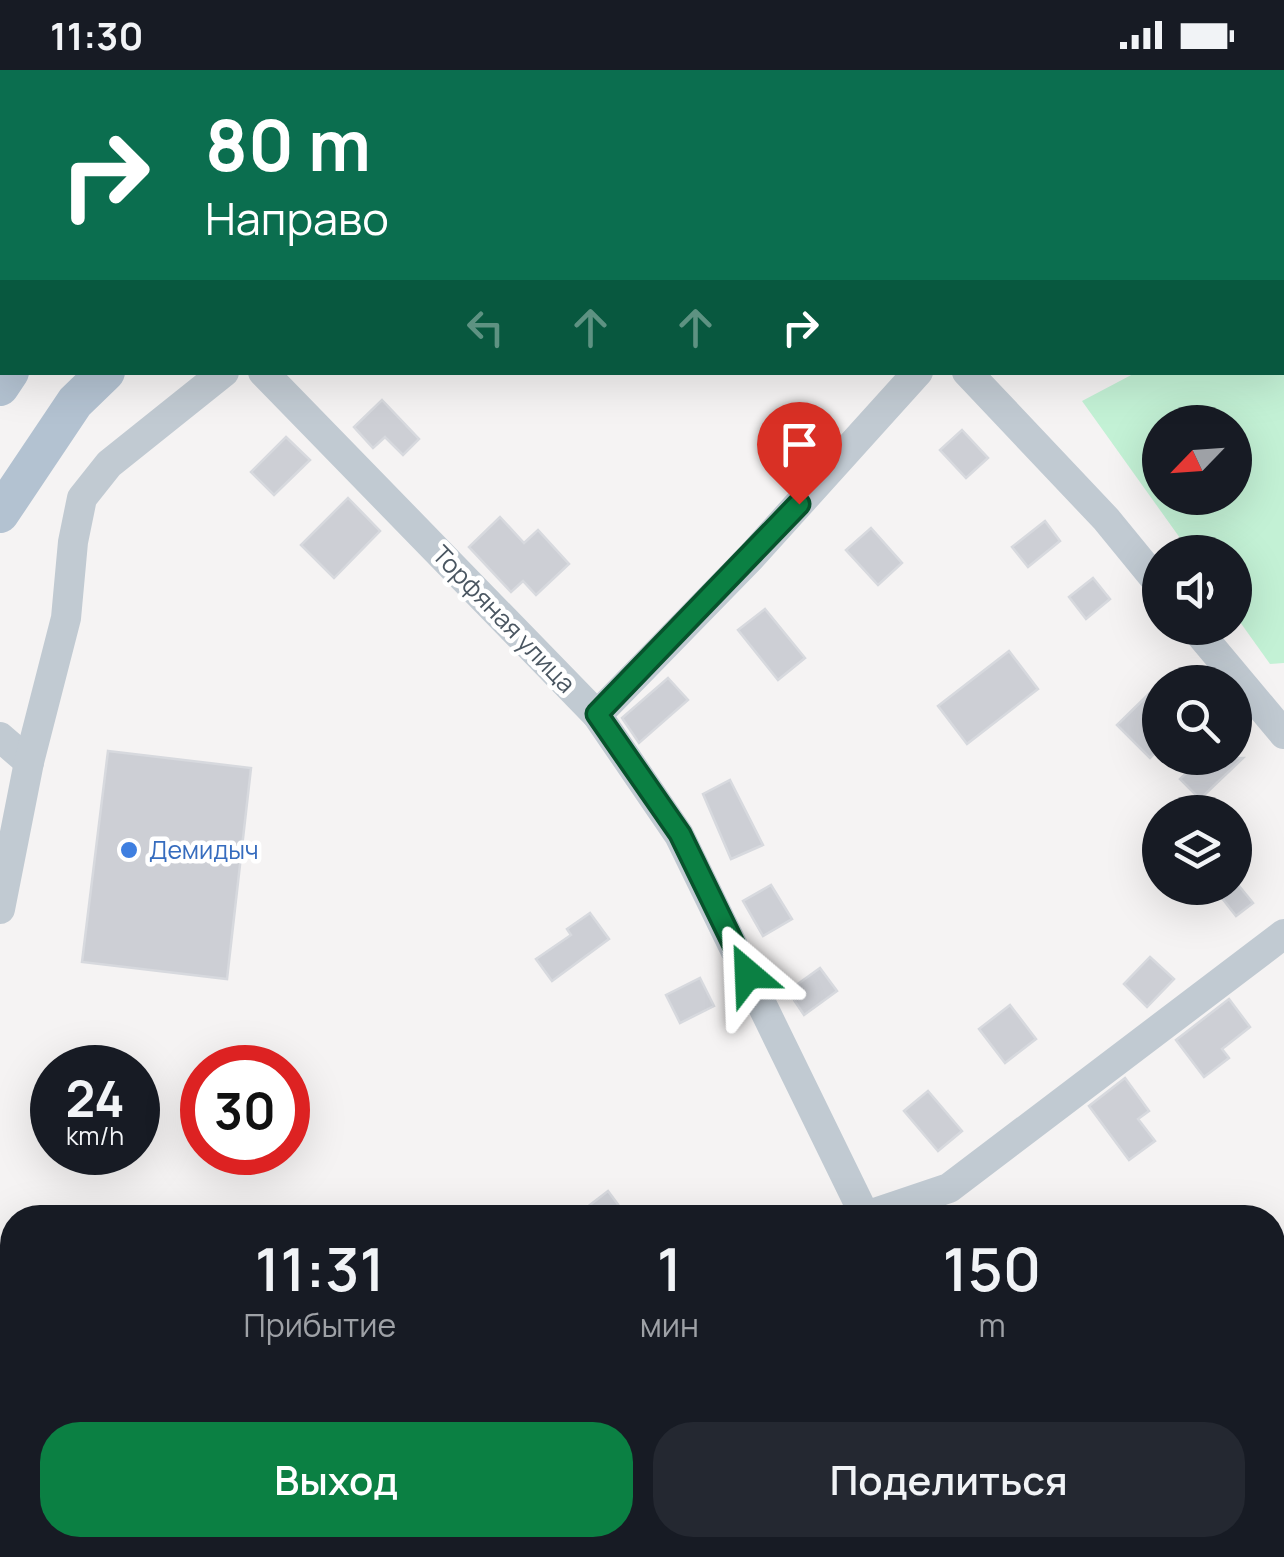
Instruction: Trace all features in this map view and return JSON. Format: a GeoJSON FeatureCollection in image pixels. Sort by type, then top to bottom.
{"type":"FeatureCollection","features":[{"type":"Feature","properties":{"kind":"main road"},"geometry":{"type":"LineString","coordinates":[[0,514],[75,402],[103,375]]}},
{"type":"Feature","properties":{"kind":"street"},"geometry":{"type":"LineString","coordinates":[[0,909],[29,762],[66,618],[73,542],[82,498],[109,464],[220,375]]}},
{"type":"Feature","properties":{"kind":"street","name":"Торфяная улица"},"geometry":{"type":"LineString","coordinates":[[266,375],[597,714],[680,834],[860,1205]]}},
{"type":"Feature","properties":{"kind":"street"},"geometry":{"type":"LineString","coordinates":[[597,714],[752,557],[915,375]]}},
{"type":"Feature","properties":{"kind":"street"},"geometry":{"type":"LineString","coordinates":[[970,375],[1142,563]]}},
{"type":"Feature","properties":{"kind":"street"},"geometry":{"type":"LineString","coordinates":[[1209,645],[1284,734]]}},
{"type":"Feature","properties":{"kind":"street"},"geometry":{"type":"LineString","coordinates":[[0,737],[29,762]]}},
{"type":"Feature","properties":{"kind":"street"},"geometry":{"type":"LineString","coordinates":[[901,1205],[950,1188],[1284,934]]}},
{"type":"Feature","properties":{"kind":"green space"},"geometry":{"type":"Polygon","coordinates":[[[1131,375],[1284,375],[1284,663],[1270,664],[1252,639],[1252,535],[1178,535],[1164,515],[1252,515],[1252,405],[1142,405],[1142,485],[1082,401],[1131,375]]]}},
{"type":"Feature","properties":{"kind":"building"},"geometry":{"type":"Polygon","coordinates":[[[382,400],[419,439],[403,455],[385,437],[373,448],[354,427],[382,400]]]}},
{"type":"Feature","properties":{"kind":"building"},"geometry":{"type":"Polygon","coordinates":[[[962,430],[988,458],[966,478],[940,450],[962,430]]]}},
{"type":"Feature","properties":{"kind":"building"},"geometry":{"type":"Polygon","coordinates":[[[286,437],[310,460],[274,495],[251,472],[286,437]]]}},
{"type":"Feature","properties":{"kind":"building"},"geometry":{"type":"Polygon","coordinates":[[[348,498],[380,531],[334,578],[301,545],[348,498]]]}},
{"type":"Feature","properties":{"kind":"building"},"geometry":{"type":"Polygon","coordinates":[[[500,517],[524,543],[538,530],[569,564],[536,595],[523,581],[511,592],[469,547],[500,517]]]}},
{"type":"Feature","properties":{"kind":"building"},"geometry":{"type":"Polygon","coordinates":[[[1045,521],[1060,541],[1028,567],[1012,547],[1045,521]]]}},
{"type":"Feature","properties":{"kind":"building"},"geometry":{"type":"Polygon","coordinates":[[[871,528],[902,563],[878,585],[846,550],[871,528]]]}},
{"type":"Feature","properties":{"kind":"building"},"geometry":{"type":"Polygon","coordinates":[[[1093,578],[1110,599],[1086,619],[1069,597],[1093,578]]]}},
{"type":"Feature","properties":{"kind":"building"},"geometry":{"type":"Polygon","coordinates":[[[765,609],[805,658],[778,680],[738,630],[765,609]]]}},
{"type":"Feature","properties":{"kind":"building"},"geometry":{"type":"Polygon","coordinates":[[[1009,651],[1038,689],[967,744],[938,706],[1009,651]]]}},
{"type":"Feature","properties":{"kind":"building"},"geometry":{"type":"Polygon","coordinates":[[[668,678],[688,700],[639,743],[622,718],[668,678]]]}},
{"type":"Feature","properties":{"kind":"building"},"geometry":{"type":"Polygon","coordinates":[[[1142,701],[1142,750],[1117,725],[1142,701]]]}},
{"type":"Feature","properties":{"kind":"building"},"geometry":{"type":"Polygon","coordinates":[[[108,751],[251,768],[227,979],[82,962],[108,751]]]}},
{"type":"Feature","properties":{"kind":"building"},"geometry":{"type":"Polygon","coordinates":[[[1184,775],[1225,775],[1204,795],[1196,795],[1180,779],[1184,775]]]}},
{"type":"Feature","properties":{"kind":"building"},"geometry":{"type":"Polygon","coordinates":[[[730,780],[763,845],[731,859],[703,794],[730,780]]]}},
{"type":"Feature","properties":{"kind":"building"},"geometry":{"type":"Polygon","coordinates":[[[771,885],[792,919],[763,936],[743,901],[771,885]]]}},
{"type":"Feature","properties":{"kind":"building"},"geometry":{"type":"Polygon","coordinates":[[[1227,905],[1250,905],[1236,916],[1227,905]]]}},
{"type":"Feature","properties":{"kind":"building"},"geometry":{"type":"Polygon","coordinates":[[[590,913],[609,939],[552,981],[536,959],[571,935],[567,929],[590,913]]]}},
{"type":"Feature","properties":{"kind":"building"},"geometry":{"type":"Polygon","coordinates":[[[1150,957],[1174,979],[1147,1007],[1124,984],[1150,957]]]}},
{"type":"Feature","properties":{"kind":"building"},"geometry":{"type":"Polygon","coordinates":[[[820,968],[837,991],[804,1015],[788,991],[820,968]]]}},
{"type":"Feature","properties":{"kind":"building"},"geometry":{"type":"Polygon","coordinates":[[[700,978],[714,1006],[680,1023],[666,995],[700,978]]]}},
{"type":"Feature","properties":{"kind":"building"},"geometry":{"type":"Polygon","coordinates":[[[1229,999],[1250,1027],[1222,1049],[1229,1058],[1204,1077],[1176,1040],[1229,999]]]}},
{"type":"Feature","properties":{"kind":"building"},"geometry":{"type":"Polygon","coordinates":[[[1010,1005],[1036,1039],[1005,1063],[979,1029],[1010,1005]]]}},
{"type":"Feature","properties":{"kind":"building"},"geometry":{"type":"Polygon","coordinates":[[[1125,1078],[1149,1111],[1138,1119],[1155,1141],[1129,1160],[1089,1106],[1125,1078]]]}},
{"type":"Feature","properties":{"kind":"building"},"geometry":{"type":"Polygon","coordinates":[[[928,1091],[962,1131],[938,1151],[904,1111],[928,1091]]]}},
{"type":"Feature","properties":{"kind":"building"},"geometry":{"type":"Polygon","coordinates":[[[608,1191],[618,1205],[590,1205],[608,1191]]]}},
{"type":"Feature","properties":{"kind":"place","name":"Демидыч"},"geometry":{"type":"Point","coordinates":[129,850]}},
{"type":"Feature","properties":{"kind":"route"},"geometry":{"type":"LineString","coordinates":[[748,974],[680,834],[597,714],[799,504]]}}]}
